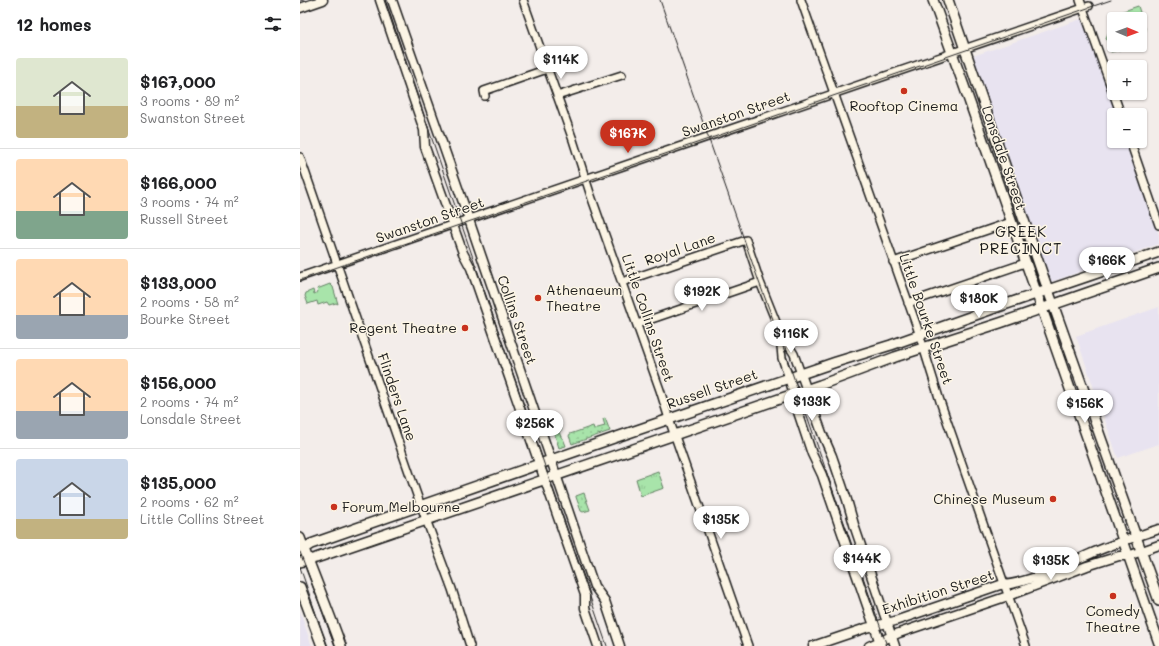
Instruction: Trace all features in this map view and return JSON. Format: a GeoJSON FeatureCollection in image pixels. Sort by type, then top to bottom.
{"type":"FeatureCollection","features":[{"type":"Feature","properties":{"kind":"main road","name":"Lonsdale Street"},"geometry":{"type":"LineString","coordinates":[[933,0],[1128,556],[1156,626],[1159,643]]}},
{"type":"Feature","properties":{"kind":"main road","name":"Lonsdale Street"},"geometry":{"type":"LineString","coordinates":[[948,0],[1048,290],[1159,601]]}},
{"type":"Feature","properties":{"kind":"main road"},"geometry":{"type":"LineString","coordinates":[[964,86],[976,81]]}},
{"type":"Feature","properties":{"kind":"main road"},"geometry":{"type":"LineString","coordinates":[[984,145],[996,140]]}},
{"type":"Feature","properties":{"kind":"main road"},"geometry":{"type":"LineString","coordinates":[[995,176],[1007,172]]}},
{"type":"Feature","properties":{"kind":"main road","name":"Russell Street"},"geometry":{"type":"LineString","coordinates":[[302,550],[321,541],[551,460],[789,378],[891,345],[1159,252]]}},
{"type":"Feature","properties":{"kind":"main road"},"geometry":{"type":"LineString","coordinates":[[304,561],[674,436],[807,390],[895,357],[1054,305],[1159,268]]}},
{"type":"Feature","properties":{"kind":"main road"},"geometry":{"type":"LineString","coordinates":[[1090,275],[1096,290]]}},
{"type":"Feature","properties":{"kind":"main road"},"geometry":{"type":"LineString","coordinates":[[1046,324],[1059,319]]}},
{"type":"Feature","properties":{"kind":"main road"},"geometry":{"type":"LineString","coordinates":[[957,322],[962,336]]}},
{"type":"Feature","properties":{"kind":"main road"},"geometry":{"type":"LineString","coordinates":[[891,345],[895,357]]}},
{"type":"Feature","properties":{"kind":"main road"},"geometry":{"type":"LineString","coordinates":[[1065,377],[1078,372]]}},
{"type":"Feature","properties":{"kind":"main road"},"geometry":{"type":"LineString","coordinates":[[1084,429],[1097,425]]}},
{"type":"Feature","properties":{"kind":"main road"},"geometry":{"type":"LineString","coordinates":[[514,473],[518,488]]}},
{"type":"Feature","properties":{"kind":"main road"},"geometry":{"type":"LineString","coordinates":[[487,483],[492,497]]}},
{"type":"Feature","properties":{"kind":"main road"},"geometry":{"type":"LineString","coordinates":[[389,517],[394,531]]}},
{"type":"Feature","properties":{"kind":"main road"},"geometry":{"type":"LineString","coordinates":[[300,538],[304,561],[324,598],[341,646]]}},
{"type":"Feature","properties":{"kind":"main road"},"geometry":{"type":"LineString","coordinates":[[321,541],[326,554]]}},
{"type":"Feature","properties":{"kind":"main road"},"geometry":{"type":"LineString","coordinates":[[300,586],[322,646]]}},
{"type":"Feature","properties":{"kind":"street"},"geometry":{"type":"LineString","coordinates":[[300,8],[323,0]]}},
{"type":"Feature","properties":{"kind":"street","name":"Collins Street"},"geometry":{"type":"LineString","coordinates":[[380,0],[424,130],[425,147],[463,253],[471,268],[540,464],[585,594],[585,609],[598,646]]}},
{"type":"Feature","properties":{"kind":"street","name":"Collins Street"},"geometry":{"type":"LineString","coordinates":[[392,0],[594,586],[604,602],[620,646]]}},
{"type":"Feature","properties":{"kind":"street","name":"Little Collins Street"},"geometry":{"type":"LineString","coordinates":[[523,0],[748,646]]}},
{"type":"Feature","properties":{"kind":"street","name":"Little Bourke Street"},"geometry":{"type":"LineString","coordinates":[[801,0],[920,335],[940,401],[1026,646]]}},
{"type":"Feature","properties":{"kind":"street"},"geometry":{"type":"LineString","coordinates":[[1080,0],[1086,7],[1118,108]]}},
{"type":"Feature","properties":{"kind":"street","name":"Swanston Street"},"geometry":{"type":"LineString","coordinates":[[300,277],[453,226],[1086,7]]}},
{"type":"Feature","properties":{"kind":"street"},"geometry":{"type":"LineString","coordinates":[[485,96],[484,91],[547,69]]}},
{"type":"Feature","properties":{"kind":"street"},"geometry":{"type":"LineString","coordinates":[[557,96],[622,75]]}},
{"type":"Feature","properties":{"kind":"street"},"geometry":{"type":"LineString","coordinates":[[1132,148],[1159,225]]}},
{"type":"Feature","properties":{"kind":"street","name":"Flinders Lane"},"geometry":{"type":"LineString","coordinates":[[300,157],[421,506],[452,589],[458,613],[470,646]]}},
{"type":"Feature","properties":{"kind":"street"},"geometry":{"type":"LineString","coordinates":[[893,262],[1011,222]]}},
{"type":"Feature","properties":{"kind":"street","name":"Royal Lane"},"geometry":{"type":"LineString","coordinates":[[622,282],[746,240],[760,282]]}},
{"type":"Feature","properties":{"kind":"street"},"geometry":{"type":"LineString","coordinates":[[908,303],[1025,263]]}},
{"type":"Feature","properties":{"kind":"street"},"geometry":{"type":"LineString","coordinates":[[637,324],[760,282],[780,332],[794,354],[845,492],[855,528],[895,646]]}},
{"type":"Feature","properties":{"kind":"street"},"geometry":{"type":"LineString","coordinates":[[780,332],[782,358],[794,394],[796,406],[815,462],[822,475],[881,644]]}},
{"type":"Feature","properties":{"kind":"street","name":"Exhibition Street"},"geometry":{"type":"LineString","coordinates":[[813,646],[827,644],[874,625],[887,623],[1000,585],[1012,584],[1061,567],[1123,541],[1158,532]]}},
{"type":"Feature","properties":{"kind":"street","name":"Exhibition Street"},"geometry":{"type":"LineString","coordinates":[[870,646],[881,644],[892,636],[1008,596],[1087,566],[1119,556],[1128,556],[1159,545]]}},
{"type":"Feature","properties":{"kind":"street"},"geometry":{"type":"LineString","coordinates":[[950,602],[955,614]]}},
{"type":"Feature","properties":{"kind":"shaded area"},"geometry":{"type":"Polygon","coordinates":[[[1084,18],[1107,84],[1107,100],[1113,100],[1116,108],[1107,108],[1107,148],[1129,148],[1159,235],[1159,244],[1051,282],[973,56],[1084,18]]]}},
{"type":"Feature","properties":{"kind":"shaded area"},"geometry":{"type":"Polygon","coordinates":[[[1159,307],[1159,444],[1118,458],[1076,336],[1159,307]]]}},
{"type":"Feature","properties":{"kind":"shaded area"},"geometry":{"type":"Polygon","coordinates":[[[300,611],[310,641],[312,646],[300,646],[300,611]]]}},
{"type":"Feature","properties":{"kind":"green space"},"geometry":{"type":"Polygon","coordinates":[[[1138,6],[1140,12],[1121,12],[1138,6]]]}},
{"type":"Feature","properties":{"kind":"green space"},"geometry":{"type":"Polygon","coordinates":[[[330,284],[333,287],[338,304],[336,303],[329,305],[327,302],[318,305],[317,301],[308,304],[305,296],[306,293],[313,290],[314,294],[318,292],[317,289],[330,284]]]}},
{"type":"Feature","properties":{"kind":"green space"},"geometry":{"type":"Polygon","coordinates":[[[558,418],[562,429],[559,432],[566,446],[559,448],[553,429],[557,428],[555,420],[558,418]]]}},
{"type":"Feature","properties":{"kind":"green space"},"geometry":{"type":"Polygon","coordinates":[[[605,418],[610,431],[572,444],[569,436],[570,434],[593,426],[594,429],[605,426],[603,419],[605,418]]]}},
{"type":"Feature","properties":{"kind":"green space"},"geometry":{"type":"Polygon","coordinates":[[[658,471],[664,488],[641,496],[636,479],[658,471]]]}},
{"type":"Feature","properties":{"kind":"green space"},"geometry":{"type":"Polygon","coordinates":[[[584,493],[590,510],[583,512],[581,511],[576,496],[584,493]]]}},
{"type":"Feature","properties":{"kind":"tram line"},"geometry":{"type":"LineString","coordinates":[[300,1],[304,0]]}},
{"type":"Feature","properties":{"kind":"tram line"},"geometry":{"type":"LineString","coordinates":[[384,0],[607,646]]}},
{"type":"Feature","properties":{"kind":"tram line"},"geometry":{"type":"LineString","coordinates":[[660,0],[887,646]]}},
{"type":"Feature","properties":{"kind":"tram line"},"geometry":{"type":"LineString","coordinates":[[300,280],[1111,0]]}},
{"type":"Feature","properties":{"kind":"tram line"},"geometry":{"type":"LineString","coordinates":[[300,552],[335,646]]}},
{"type":"Feature","properties":{"kind":"tram line"},"geometry":{"type":"LineString","coordinates":[[300,567],[327,646]]}},
{"type":"Feature","properties":{"kind":"place","name":"Rooftop Cinema"},"geometry":{"type":"Point","coordinates":[904,91]}},
{"type":"Feature","properties":{"kind":"place","name":"Athenaeum Theatre"},"geometry":{"type":"Point","coordinates":[538,298]}},
{"type":"Feature","properties":{"kind":"place","name":"Regent Theatre"},"geometry":{"type":"Point","coordinates":[465,328]}},
{"type":"Feature","properties":{"kind":"place","name":"Chinese Museum"},"geometry":{"type":"Point","coordinates":[1053,499]}},
{"type":"Feature","properties":{"kind":"place","name":"Forum Melbourne"},"geometry":{"type":"Point","coordinates":[334,507]}},
{"type":"Feature","properties":{"kind":"place","name":"Comedy Theatre"},"geometry":{"type":"Point","coordinates":[1113,596]}},
{"type":"Feature","properties":{"kind":"district","name":"GREEK PRECINCT"},"geometry":{"type":"Point","coordinates":[1021,240]}}]}
